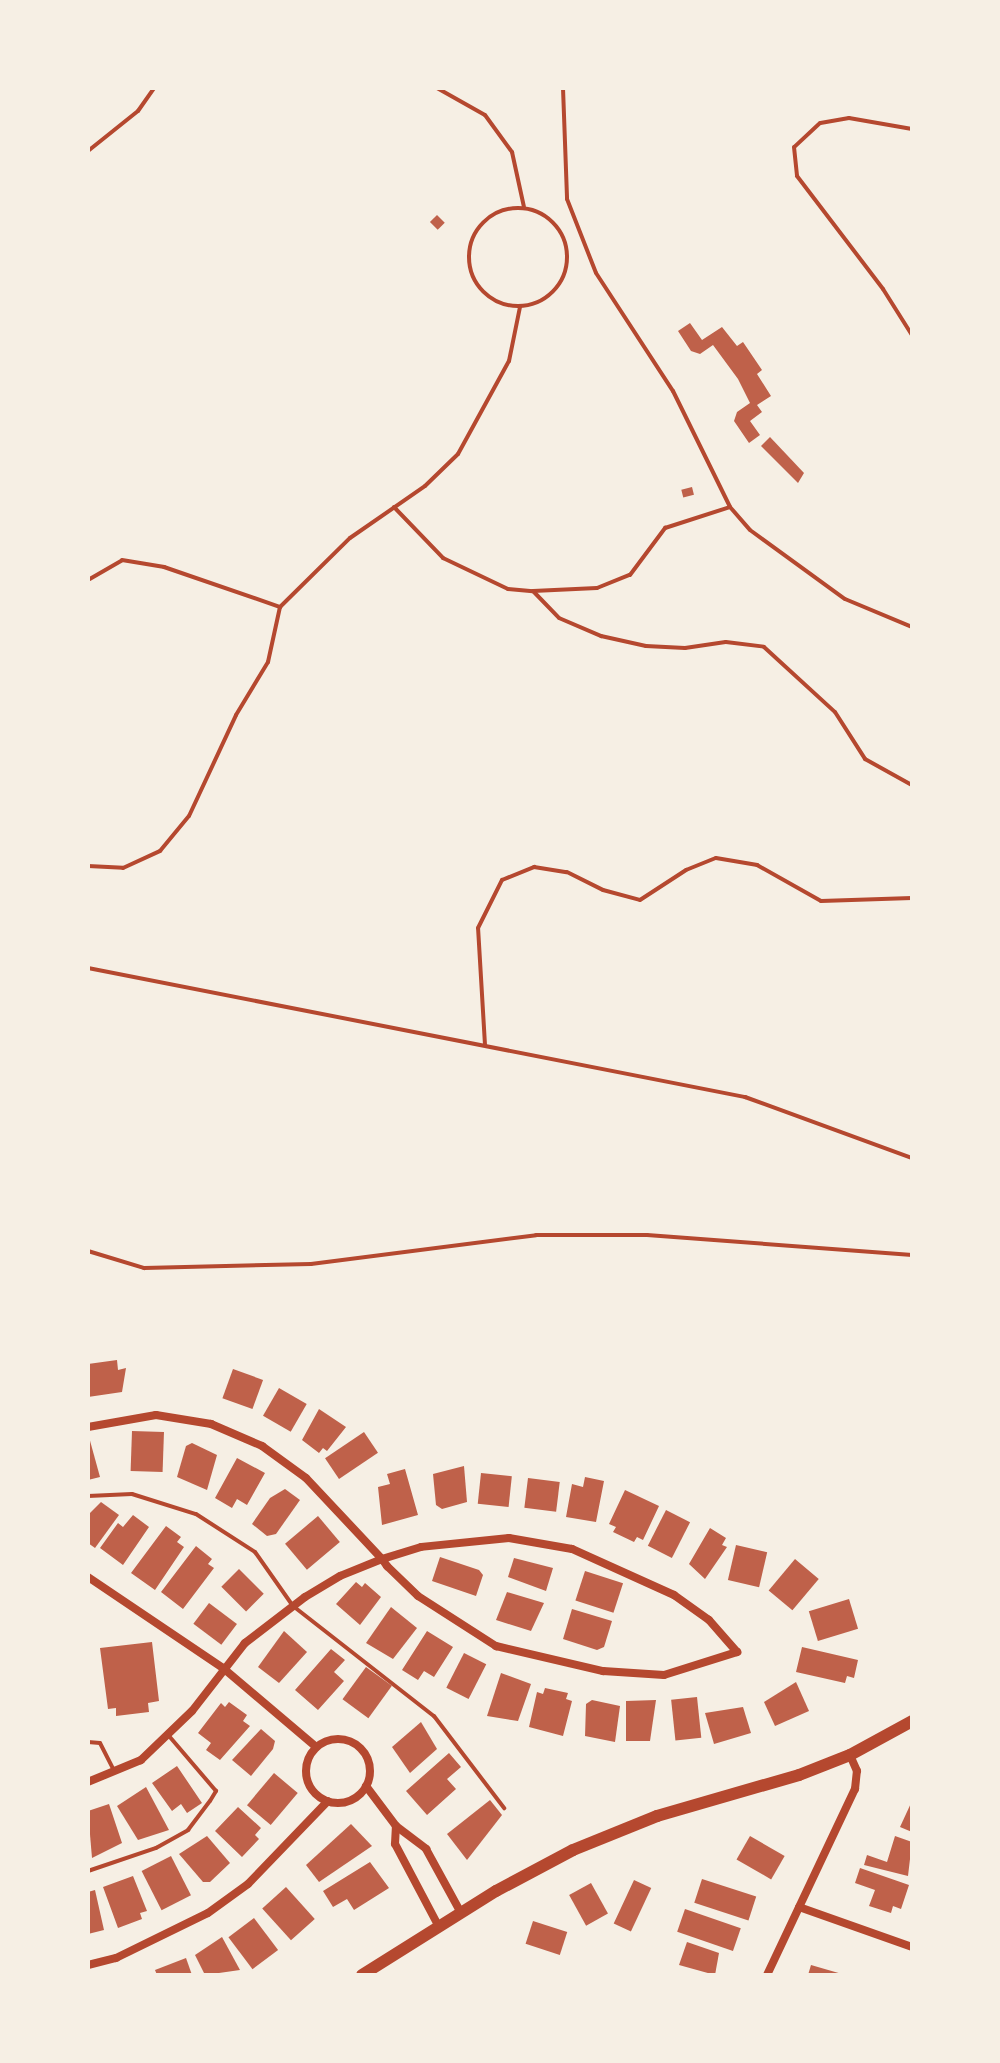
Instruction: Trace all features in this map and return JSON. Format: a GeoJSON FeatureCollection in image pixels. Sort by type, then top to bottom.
{"type":"FeatureCollection","features":[{"type":"Feature","properties":{"kind":"main road"},"geometry":{"type":"LineString","coordinates":[[362,1975],[461,1913],[573,1850],[657,1816],[850,1755],[912,1721]]}},
{"type":"Feature","properties":{"kind":"street"},"geometry":{"type":"LineString","coordinates":[[88,1427],[156,1415],[211,1424],[262,1446],[306,1478],[382,1559],[418,1596],[496,1646],[603,1671],[664,1675],[737,1652],[709,1620],[674,1595],[572,1549],[509,1538],[421,1547],[382,1559],[340,1576],[293,1606],[245,1643],[169,1736],[141,1760],[88,1782]]}},
{"type":"Feature","properties":{"kind":"street"},"geometry":{"type":"LineString","coordinates":[[88,1577],[223,1668],[316,1747]]}},
{"type":"Feature","properties":{"kind":"street"},"geometry":{"type":"LineString","coordinates":[[88,1965],[116,1958],[208,1913],[248,1884],[328,1801],[352,1800],[366,1786],[369,1760],[361,1748],[338,1738],[316,1747],[308,1758],[308,1781],[328,1801]]}},
{"type":"Feature","properties":{"kind":"street"},"geometry":{"type":"LineString","coordinates":[[767,1975],[855,1789],[857,1771],[850,1755]]}},
{"type":"Feature","properties":{"kind":"street"},"geometry":{"type":"LineString","coordinates":[[366,1786],[396,1826],[426,1849],[461,1913]]}},
{"type":"Feature","properties":{"kind":"street"},"geometry":{"type":"LineString","coordinates":[[396,1826],[395,1844],[439,1927]]}},
{"type":"Feature","properties":{"kind":"street"},"geometry":{"type":"LineString","coordinates":[[799,1907],[912,1947]]}},
{"type":"Feature","properties":{"kind":"lane"},"geometry":{"type":"LineString","coordinates":[[88,151],[100,147],[138,111],[154,88]]}},
{"type":"Feature","properties":{"kind":"lane"},"geometry":{"type":"LineString","coordinates":[[437,88],[485,115],[512,152],[524,208]]}},
{"type":"Feature","properties":{"kind":"lane"},"geometry":{"type":"LineString","coordinates":[[563,88],[567,199],[596,273],[681,404],[730,507],[750,530],[845,599],[912,627]]}},
{"type":"Feature","properties":{"kind":"lane"},"geometry":{"type":"LineString","coordinates":[[912,129],[849,118],[820,123],[794,147],[797,176],[883,289],[912,335]]}},
{"type":"Feature","properties":{"kind":"lane"},"geometry":{"type":"LineString","coordinates":[[524,208],[548,218],[567,250],[566,271],[558,287],[541,301],[520,307],[488,297],[469,263],[470,246],[484,221],[507,209],[524,208]]}},
{"type":"Feature","properties":{"kind":"lane"},"geometry":{"type":"LineString","coordinates":[[88,866],[123,868],[160,851],[189,816],[236,715],[268,662],[280,607],[350,538],[425,486],[458,454],[487,409],[509,361],[520,307]]}},
{"type":"Feature","properties":{"kind":"lane"},"geometry":{"type":"LineString","coordinates":[[394,507],[443,558],[508,589],[533,591],[597,588],[630,575],[665,528],[730,507]]}},
{"type":"Feature","properties":{"kind":"lane"},"geometry":{"type":"LineString","coordinates":[[88,580],[122,560],[164,567],[280,607]]}},
{"type":"Feature","properties":{"kind":"lane"},"geometry":{"type":"LineString","coordinates":[[533,591],[559,618],[601,636],[646,646],[685,648],[726,642],[764,647],[835,712],[865,759],[912,785]]}},
{"type":"Feature","properties":{"kind":"lane"},"geometry":{"type":"LineString","coordinates":[[485,1045],[478,928],[502,880],[534,867],[567,872],[603,890],[640,900],[686,870],[716,858],[757,865],[821,901],[912,898]]}},
{"type":"Feature","properties":{"kind":"lane"},"geometry":{"type":"LineString","coordinates":[[88,968],[745,1097],[912,1158]]}},
{"type":"Feature","properties":{"kind":"lane"},"geometry":{"type":"LineString","coordinates":[[88,1251],[144,1268],[311,1264],[536,1235],[647,1235],[912,1255]]}},
{"type":"Feature","properties":{"kind":"lane"},"geometry":{"type":"LineString","coordinates":[[88,1496],[132,1494],[196,1514],[255,1552],[293,1606],[434,1716],[504,1808]]}},
{"type":"Feature","properties":{"kind":"lane"},"geometry":{"type":"LineString","coordinates":[[88,1871],[178,1836],[210,1801],[216,1791],[169,1736]]}},
{"type":"Feature","properties":{"kind":"lane"},"geometry":{"type":"LineString","coordinates":[[88,1742],[100,1743],[115,1773]]}},
{"type":"Feature","properties":{"kind":"building"},"geometry":{"type":"Polygon","coordinates":[[[437,215],[445,223],[438,230],[430,222],[437,215]]]}},
{"type":"Feature","properties":{"kind":"building"},"geometry":{"type":"Polygon","coordinates":[[[690,323],[702,340],[722,327],[737,346],[743,342],[762,370],[757,374],[771,396],[757,405],[762,412],[750,421],[760,435],[749,443],[734,421],[737,412],[750,403],[738,379],[713,345],[700,354],[691,351],[678,331],[690,323]]]}},
{"type":"Feature","properties":{"kind":"building"},"geometry":{"type":"Polygon","coordinates":[[[770,437],[804,473],[798,483],[761,446],[770,437]]]}},
{"type":"Feature","properties":{"kind":"building"},"geometry":{"type":"Polygon","coordinates":[[[692,487],[694,495],[683,497],[681,490],[692,487]]]}},
{"type":"Feature","properties":{"kind":"building"},"geometry":{"type":"Polygon","coordinates":[[[117,1360],[118,1370],[126,1368],[122,1392],[88,1397],[88,1364],[117,1360]]]}},
{"type":"Feature","properties":{"kind":"building"},"geometry":{"type":"Polygon","coordinates":[[[233,1369],[263,1380],[252,1409],[222,1398],[233,1369]]]}},
{"type":"Feature","properties":{"kind":"building"},"geometry":{"type":"Polygon","coordinates":[[[279,1388],[307,1404],[291,1432],[263,1416],[279,1388]]]}},
{"type":"Feature","properties":{"kind":"building"},"geometry":{"type":"Polygon","coordinates":[[[319,1409],[346,1427],[327,1451],[323,1448],[319,1453],[302,1440],[319,1409]]]}},
{"type":"Feature","properties":{"kind":"building"},"geometry":{"type":"Polygon","coordinates":[[[132,1431],[164,1432],[163,1472],[131,1471],[132,1431]]]}},
{"type":"Feature","properties":{"kind":"building"},"geometry":{"type":"Polygon","coordinates":[[[364,1432],[378,1453],[339,1479],[325,1458],[364,1432]]]}},
{"type":"Feature","properties":{"kind":"building"},"geometry":{"type":"Polygon","coordinates":[[[88,1438],[100,1477],[88,1480],[88,1438]]]}},
{"type":"Feature","properties":{"kind":"building"},"geometry":{"type":"Polygon","coordinates":[[[192,1443],[217,1455],[207,1490],[177,1477],[186,1446],[192,1443]]]}},
{"type":"Feature","properties":{"kind":"building"},"geometry":{"type":"Polygon","coordinates":[[[237,1458],[265,1473],[247,1505],[237,1499],[232,1508],[215,1498],[237,1458]]]}},
{"type":"Feature","properties":{"kind":"building"},"geometry":{"type":"Polygon","coordinates":[[[464,1466],[467,1502],[442,1509],[436,1505],[433,1474],[464,1466]]]}},
{"type":"Feature","properties":{"kind":"building"},"geometry":{"type":"Polygon","coordinates":[[[405,1469],[418,1515],[382,1525],[378,1487],[390,1484],[387,1474],[405,1469]]]}},
{"type":"Feature","properties":{"kind":"building"},"geometry":{"type":"Polygon","coordinates":[[[481,1473],[512,1476],[509,1507],[478,1504],[481,1473]]]}},
{"type":"Feature","properties":{"kind":"building"},"geometry":{"type":"Polygon","coordinates":[[[585,1477],[604,1481],[596,1522],[566,1517],[572,1484],[583,1487],[585,1477]]]}},
{"type":"Feature","properties":{"kind":"building"},"geometry":{"type":"Polygon","coordinates":[[[528,1478],[560,1482],[556,1512],[524,1508],[528,1478]]]}},
{"type":"Feature","properties":{"kind":"building"},"geometry":{"type":"Polygon","coordinates":[[[285,1489],[300,1500],[276,1534],[267,1536],[252,1524],[270,1498],[285,1489]]]}},
{"type":"Feature","properties":{"kind":"building"},"geometry":{"type":"Polygon","coordinates":[[[625,1490],[659,1506],[643,1540],[637,1537],[634,1542],[613,1532],[616,1527],[609,1524],[625,1490]]]}},
{"type":"Feature","properties":{"kind":"building"},"geometry":{"type":"Polygon","coordinates":[[[101,1502],[119,1515],[95,1548],[88,1543],[88,1515],[101,1502]]]}},
{"type":"Feature","properties":{"kind":"building"},"geometry":{"type":"Polygon","coordinates":[[[666,1510],[690,1522],[672,1558],[648,1546],[666,1510]]]}},
{"type":"Feature","properties":{"kind":"building"},"geometry":{"type":"Polygon","coordinates":[[[133,1515],[149,1527],[123,1565],[100,1548],[118,1523],[123,1527],[133,1515]]]}},
{"type":"Feature","properties":{"kind":"building"},"geometry":{"type":"Polygon","coordinates":[[[318,1516],[340,1542],[307,1570],[285,1544],[318,1516]]]}},
{"type":"Feature","properties":{"kind":"building"},"geometry":{"type":"Polygon","coordinates":[[[166,1526],[181,1537],[177,1542],[184,1547],[155,1590],[131,1573],[166,1526]]]}},
{"type":"Feature","properties":{"kind":"building"},"geometry":{"type":"Polygon","coordinates":[[[710,1528],[726,1538],[722,1545],[727,1547],[705,1579],[689,1564],[710,1528]]]}},
{"type":"Feature","properties":{"kind":"building"},"geometry":{"type":"Polygon","coordinates":[[[736,1545],[767,1552],[759,1587],[728,1580],[736,1545]]]}},
{"type":"Feature","properties":{"kind":"building"},"geometry":{"type":"Polygon","coordinates":[[[196,1546],[212,1559],[208,1564],[214,1568],[183,1609],[161,1592],[196,1546]]]}},
{"type":"Feature","properties":{"kind":"building"},"geometry":{"type":"Polygon","coordinates":[[[440,1557],[479,1570],[483,1575],[476,1596],[432,1581],[440,1557]]]}},
{"type":"Feature","properties":{"kind":"building"},"geometry":{"type":"Polygon","coordinates":[[[514,1558],[553,1568],[546,1591],[508,1577],[514,1558]]]}},
{"type":"Feature","properties":{"kind":"building"},"geometry":{"type":"Polygon","coordinates":[[[795,1559],[819,1579],[792,1610],[769,1590],[795,1559]]]}},
{"type":"Feature","properties":{"kind":"building"},"geometry":{"type":"Polygon","coordinates":[[[239,1569],[264,1594],[246,1611],[221,1587],[239,1569]]]}},
{"type":"Feature","properties":{"kind":"building"},"geometry":{"type":"Polygon","coordinates":[[[585,1571],[623,1583],[613,1613],[575,1600],[585,1571]]]}},
{"type":"Feature","properties":{"kind":"building"},"geometry":{"type":"Polygon","coordinates":[[[356,1582],[362,1587],[365,1583],[381,1597],[360,1625],[336,1604],[356,1582]]]}},
{"type":"Feature","properties":{"kind":"building"},"geometry":{"type":"Polygon","coordinates":[[[507,1592],[544,1603],[531,1631],[496,1620],[507,1592]]]}},
{"type":"Feature","properties":{"kind":"building"},"geometry":{"type":"Polygon","coordinates":[[[849,1599],[858,1629],[818,1641],[809,1611],[849,1599]]]}},
{"type":"Feature","properties":{"kind":"building"},"geometry":{"type":"Polygon","coordinates":[[[209,1603],[237,1624],[221,1645],[193,1624],[209,1603]]]}},
{"type":"Feature","properties":{"kind":"building"},"geometry":{"type":"Polygon","coordinates":[[[391,1607],[417,1628],[393,1659],[366,1643],[391,1607]]]}},
{"type":"Feature","properties":{"kind":"building"},"geometry":{"type":"Polygon","coordinates":[[[572,1609],[612,1621],[604,1647],[597,1650],[563,1639],[572,1609]]]}},
{"type":"Feature","properties":{"kind":"building"},"geometry":{"type":"Polygon","coordinates":[[[284,1631],[307,1652],[279,1683],[258,1667],[284,1631]]]}},
{"type":"Feature","properties":{"kind":"building"},"geometry":{"type":"Polygon","coordinates":[[[427,1631],[453,1647],[434,1677],[424,1671],[418,1680],[402,1670],[427,1631]]]}},
{"type":"Feature","properties":{"kind":"building"},"geometry":{"type":"Polygon","coordinates":[[[152,1642],[159,1701],[148,1703],[149,1712],[116,1716],[116,1708],[108,1709],[100,1648],[152,1642]]]}},
{"type":"Feature","properties":{"kind":"building"},"geometry":{"type":"Polygon","coordinates":[[[802,1647],[858,1660],[854,1678],[847,1676],[845,1683],[796,1672],[802,1647]]]}},
{"type":"Feature","properties":{"kind":"building"},"geometry":{"type":"Polygon","coordinates":[[[331,1649],[345,1660],[334,1672],[344,1681],[318,1710],[295,1690],[331,1649]]]}},
{"type":"Feature","properties":{"kind":"building"},"geometry":{"type":"Polygon","coordinates":[[[464,1653],[486,1664],[469,1699],[446,1688],[464,1653]]]}},
{"type":"Feature","properties":{"kind":"building"},"geometry":{"type":"Polygon","coordinates":[[[366,1667],[392,1686],[368,1718],[342,1699],[366,1667]]]}},
{"type":"Feature","properties":{"kind":"building"},"geometry":{"type":"Polygon","coordinates":[[[501,1673],[531,1684],[518,1721],[487,1716],[501,1673]]]}},
{"type":"Feature","properties":{"kind":"building"},"geometry":{"type":"Polygon","coordinates":[[[796,1682],[809,1711],[775,1726],[764,1702],[796,1682]]]}},
{"type":"Feature","properties":{"kind":"building"},"geometry":{"type":"Polygon","coordinates":[[[545,1688],[568,1693],[566,1699],[572,1701],[563,1736],[529,1727],[537,1692],[543,1694],[545,1688]]]}},
{"type":"Feature","properties":{"kind":"building"},"geometry":{"type":"Polygon","coordinates":[[[697,1697],[701,1738],[675,1740],[671,1700],[697,1697]]]}},
{"type":"Feature","properties":{"kind":"building"},"geometry":{"type":"Polygon","coordinates":[[[592,1700],[620,1706],[615,1742],[585,1736],[586,1704],[592,1700]]]}},
{"type":"Feature","properties":{"kind":"building"},"geometry":{"type":"Polygon","coordinates":[[[656,1700],[650,1741],[626,1741],[626,1701],[656,1700]]]}},
{"type":"Feature","properties":{"kind":"building"},"geometry":{"type":"Polygon","coordinates":[[[229,1702],[247,1715],[243,1721],[250,1726],[220,1760],[206,1750],[211,1743],[198,1733],[221,1703],[225,1707],[229,1702]]]}},
{"type":"Feature","properties":{"kind":"building"},"geometry":{"type":"Polygon","coordinates":[[[743,1707],[751,1733],[714,1744],[705,1713],[743,1707]]]}},
{"type":"Feature","properties":{"kind":"building"},"geometry":{"type":"Polygon","coordinates":[[[421,1722],[437,1749],[410,1773],[392,1747],[421,1722]]]}},
{"type":"Feature","properties":{"kind":"building"},"geometry":{"type":"Polygon","coordinates":[[[261,1729],[275,1741],[273,1749],[251,1776],[232,1760],[261,1729]]]}},
{"type":"Feature","properties":{"kind":"building"},"geometry":{"type":"Polygon","coordinates":[[[449,1753],[461,1767],[447,1779],[456,1789],[427,1815],[406,1791],[449,1753]]]}},
{"type":"Feature","properties":{"kind":"building"},"geometry":{"type":"Polygon","coordinates":[[[177,1766],[202,1803],[187,1813],[181,1804],[172,1811],[152,1783],[177,1766]]]}},
{"type":"Feature","properties":{"kind":"building"},"geometry":{"type":"Polygon","coordinates":[[[274,1773],[298,1793],[271,1825],[247,1805],[274,1773]]]}},
{"type":"Feature","properties":{"kind":"building"},"geometry":{"type":"Polygon","coordinates":[[[146,1787],[169,1830],[138,1840],[117,1806],[146,1787]]]}},
{"type":"Feature","properties":{"kind":"building"},"geometry":{"type":"Polygon","coordinates":[[[490,1800],[502,1815],[467,1860],[447,1834],[490,1800]]]}},
{"type":"Feature","properties":{"kind":"building"},"geometry":{"type":"Polygon","coordinates":[[[912,1801],[912,1832],[900,1827],[912,1801]]]}},
{"type":"Feature","properties":{"kind":"building"},"geometry":{"type":"Polygon","coordinates":[[[109,1804],[122,1843],[92,1858],[88,1811],[109,1804]]]}},
{"type":"Feature","properties":{"kind":"building"},"geometry":{"type":"Polygon","coordinates":[[[238,1807],[261,1828],[255,1835],[259,1839],[242,1857],[215,1831],[238,1807]]]}},
{"type":"Feature","properties":{"kind":"building"},"geometry":{"type":"Polygon","coordinates":[[[351,1824],[372,1846],[319,1882],[306,1865],[351,1824]]]}},
{"type":"Feature","properties":{"kind":"building"},"geometry":{"type":"Polygon","coordinates":[[[207,1836],[230,1863],[210,1882],[203,1882],[179,1854],[207,1836]]]}},
{"type":"Feature","properties":{"kind":"building"},"geometry":{"type":"Polygon","coordinates":[[[750,1836],[785,1856],[771,1879],[736,1859],[750,1836]]]}},
{"type":"Feature","properties":{"kind":"building"},"geometry":{"type":"Polygon","coordinates":[[[895,1836],[912,1842],[908,1876],[864,1865],[867,1855],[887,1862],[895,1836]]]}},
{"type":"Feature","properties":{"kind":"building"},"geometry":{"type":"Polygon","coordinates":[[[171,1856],[191,1895],[162,1910],[142,1871],[171,1856]]]}},
{"type":"Feature","properties":{"kind":"building"},"geometry":{"type":"Polygon","coordinates":[[[370,1862],[389,1888],[354,1910],[347,1899],[333,1907],[323,1891],[370,1862]]]}},
{"type":"Feature","properties":{"kind":"building"},"geometry":{"type":"Polygon","coordinates":[[[860,1868],[909,1885],[901,1909],[893,1906],[891,1913],[869,1906],[875,1890],[855,1883],[860,1868]]]}},
{"type":"Feature","properties":{"kind":"building"},"geometry":{"type":"Polygon","coordinates":[[[133,1876],[147,1911],[140,1913],[142,1919],[118,1928],[103,1887],[133,1876]]]}},
{"type":"Feature","properties":{"kind":"building"},"geometry":{"type":"Polygon","coordinates":[[[702,1879],[756,1897],[748,1920],[694,1903],[702,1879]]]}},
{"type":"Feature","properties":{"kind":"building"},"geometry":{"type":"Polygon","coordinates":[[[634,1880],[651,1888],[631,1932],[614,1924],[634,1880]]]}},
{"type":"Feature","properties":{"kind":"building"},"geometry":{"type":"Polygon","coordinates":[[[591,1883],[608,1914],[586,1926],[569,1895],[591,1883]]]}},
{"type":"Feature","properties":{"kind":"building"},"geometry":{"type":"Polygon","coordinates":[[[286,1887],[315,1919],[291,1940],[262,1908],[286,1887]]]}},
{"type":"Feature","properties":{"kind":"building"},"geometry":{"type":"Polygon","coordinates":[[[95,1890],[104,1930],[88,1934],[88,1892],[95,1890]]]}},
{"type":"Feature","properties":{"kind":"building"},"geometry":{"type":"Polygon","coordinates":[[[685,1909],[741,1928],[733,1951],[677,1932],[685,1909]]]}},
{"type":"Feature","properties":{"kind":"building"},"geometry":{"type":"Polygon","coordinates":[[[254,1918],[278,1950],[253,1969],[228,1937],[254,1918]]]}},
{"type":"Feature","properties":{"kind":"building"},"geometry":{"type":"Polygon","coordinates":[[[533,1921],[567,1932],[560,1955],[526,1944],[533,1921]]]}},
{"type":"Feature","properties":{"kind":"building"},"geometry":{"type":"Polygon","coordinates":[[[222,1937],[240,1970],[205,1975],[195,1955],[222,1937]]]}},
{"type":"Feature","properties":{"kind":"building"},"geometry":{"type":"Polygon","coordinates":[[[687,1942],[719,1953],[715,1975],[679,1965],[687,1942]]]}},
{"type":"Feature","properties":{"kind":"building"},"geometry":{"type":"Polygon","coordinates":[[[186,1958],[192,1975],[157,1975],[155,1970],[186,1958]]]}},
{"type":"Feature","properties":{"kind":"building"},"geometry":{"type":"Polygon","coordinates":[[[811,1965],[842,1974],[842,1975],[808,1975],[811,1965]]]}}]}
